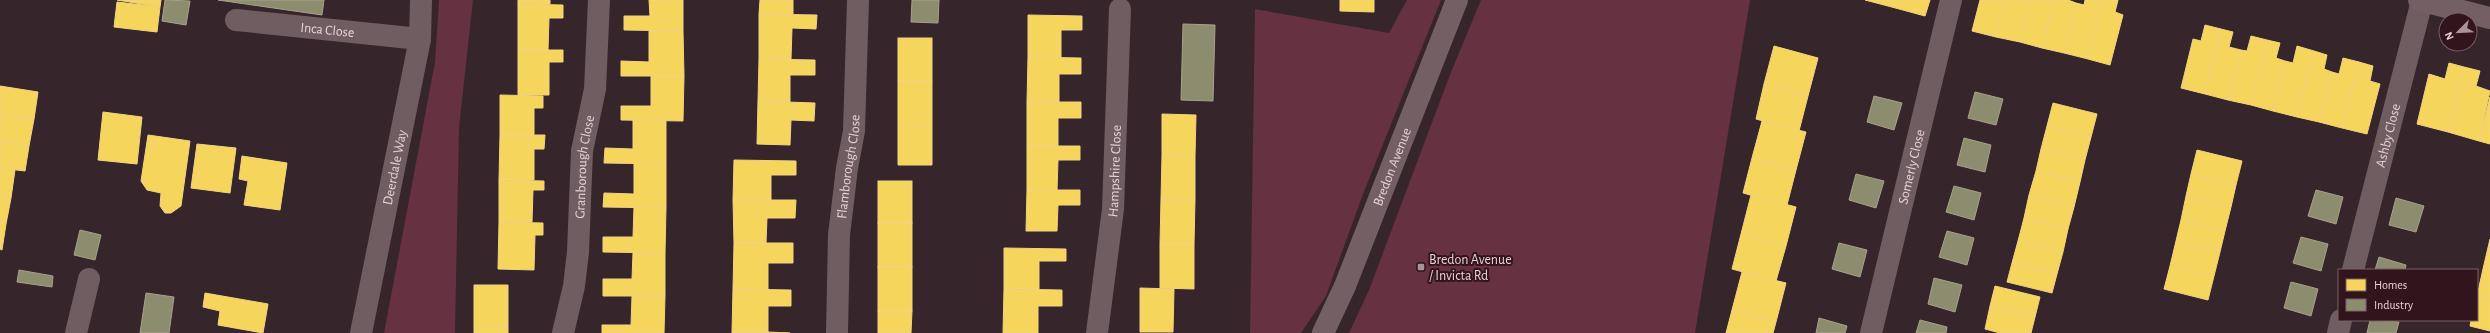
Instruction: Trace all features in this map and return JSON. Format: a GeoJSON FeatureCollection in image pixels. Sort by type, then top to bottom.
{"type":"FeatureCollection","features":[{"type":"Feature","properties":{"kind":"street","name":"Deerdale Way"},"geometry":{"type":"LineString","coordinates":[[361,333],[420,39],[421,0]]}},
{"type":"Feature","properties":{"kind":"street","name":"Granborough Close"},"geometry":{"type":"LineString","coordinates":[[563,333],[574,286],[578,252],[582,151],[595,89],[599,0]]}},
{"type":"Feature","properties":{"kind":"street","name":"Flamborough Close"},"geometry":{"type":"LineString","coordinates":[[837,333],[839,235],[847,168],[854,131],[858,0]]}},
{"type":"Feature","properties":{"kind":"street","name":"Bredon Avenue"},"geometry":{"type":"LineString","coordinates":[[1323,333],[1345,286],[1457,0]]}},
{"type":"Feature","properties":{"kind":"street","name":"Somerly Close"},"geometry":{"type":"LineString","coordinates":[[1871,333],[1952,0]]}},
{"type":"Feature","properties":{"kind":"street"},"geometry":{"type":"LineString","coordinates":[[2421,0],[2490,18]]}},
{"type":"Feature","properties":{"kind":"street","name":"Ashby Close"},"geometry":{"type":"LineString","coordinates":[[2353,269],[2421,0]]}},
{"type":"Feature","properties":{"kind":"street","name":"Hampshire Close"},"geometry":{"type":"LineString","coordinates":[[1097,333],[1113,209],[1120,9]]}},
{"type":"Feature","properties":{"kind":"street","name":"Inca Close"},"geometry":{"type":"LineString","coordinates":[[236,20],[420,39]]}},
{"type":"Feature","properties":{"kind":"street"},"geometry":{"type":"LineString","coordinates":[[76,333],[89,280]]}},
{"type":"Feature","properties":{"kind":"street"},"geometry":{"type":"LineString","coordinates":[[2338,333],[2341,321]]}},
{"type":"Feature","properties":{"kind":"shaded area"},"geometry":{"type":"Polygon","coordinates":[[[439,0],[473,0],[459,128],[455,333],[384,333],[435,62],[439,0]]]}},
{"type":"Feature","properties":{"kind":"shaded area"},"geometry":{"type":"Polygon","coordinates":[[[1407,0],[1441,0],[1363,194],[1326,296],[1301,333],[1250,333],[1255,9],[1389,33],[1407,0]]]}},
{"type":"Feature","properties":{"kind":"shaded area"},"geometry":{"type":"Polygon","coordinates":[[[1481,0],[1750,0],[1695,333],[1349,333],[1369,290],[1451,72],[1481,0]]]}},
{"type":"Feature","properties":{"kind":"building: Homes"},"geometry":{"type":"Polygon","coordinates":[[[117,0],[161,0],[160,7],[117,0]]]}},
{"type":"Feature","properties":{"kind":"building: Homes"},"geometry":{"type":"Polygon","coordinates":[[[518,0],[550,0],[550,4],[518,4],[518,0]]]}},
{"type":"Feature","properties":{"kind":"building: Homes"},"geometry":{"type":"Polygon","coordinates":[[[649,0],[683,0],[683,31],[624,30],[624,16],[650,16],[649,0]]]}},
{"type":"Feature","properties":{"kind":"building: Homes"},"geometry":{"type":"Polygon","coordinates":[[[760,0],[793,0],[793,14],[759,14],[760,0]]]}},
{"type":"Feature","properties":{"kind":"building: Homes"},"geometry":{"type":"Polygon","coordinates":[[[1340,0],[1374,0],[1374,12],[1340,11],[1340,0]]]}},
{"type":"Feature","properties":{"kind":"building: Homes"},"geometry":{"type":"Polygon","coordinates":[[[1865,0],[1889,0],[1888,6],[1865,0]]]}},
{"type":"Feature","properties":{"kind":"building: Homes"},"geometry":{"type":"Polygon","coordinates":[[[1889,0],[1930,0],[1925,16],[1888,6],[1889,0]]]}},
{"type":"Feature","properties":{"kind":"building: Homes"},"geometry":{"type":"Polygon","coordinates":[[[1980,0],[2005,0],[1996,37],[1972,31],[1980,0]]]}},
{"type":"Feature","properties":{"kind":"building: Homes"},"geometry":{"type":"Polygon","coordinates":[[[2005,0],[2030,0],[2020,42],[1996,37],[2005,0]]]}},
{"type":"Feature","properties":{"kind":"building: Homes"},"geometry":{"type":"Polygon","coordinates":[[[2030,0],[2054,0],[2042,48],[2020,42],[2030,0]]]}},
{"type":"Feature","properties":{"kind":"building: Homes"},"geometry":{"type":"Polygon","coordinates":[[[2054,0],[2068,0],[2076,3],[2064,53],[2042,48],[2054,0]]]}},
{"type":"Feature","properties":{"kind":"building: Homes"},"geometry":{"type":"Polygon","coordinates":[[[2085,0],[2103,0],[2088,59],[2064,53],[2076,3],[2084,5],[2085,0]]]}},
{"type":"Feature","properties":{"kind":"building: Homes"},"geometry":{"type":"Polygon","coordinates":[[[2103,0],[2118,0],[2115,12],[2123,15],[2110,65],[2088,59],[2103,0]]]}},
{"type":"Feature","properties":{"kind":"building: Homes"},"geometry":{"type":"Polygon","coordinates":[[[117,2],[160,7],[157,32],[114,27],[117,2]]]}},
{"type":"Feature","properties":{"kind":"building: Homes"},"geometry":{"type":"Polygon","coordinates":[[[518,4],[563,5],[563,18],[549,18],[548,50],[518,50],[518,4]]]}},
{"type":"Feature","properties":{"kind":"building: Homes"},"geometry":{"type":"Polygon","coordinates":[[[759,14],[817,15],[816,29],[792,28],[791,59],[759,59],[759,14]]]}},
{"type":"Feature","properties":{"kind":"building: Homes"},"geometry":{"type":"Polygon","coordinates":[[[1028,15],[1082,16],[1082,30],[1061,30],[1061,58],[1028,57],[1028,15]]]}},
{"type":"Feature","properties":{"kind":"building: Homes"},"geometry":{"type":"Polygon","coordinates":[[[2205,25],[2221,29],[2205,94],[2181,88],[2193,39],[2201,41],[2205,25]]]}},
{"type":"Feature","properties":{"kind":"building: Homes"},"geometry":{"type":"Polygon","coordinates":[[[2221,29],[2233,32],[2229,47],[2241,50],[2228,100],[2205,94],[2221,29]]]}},
{"type":"Feature","properties":{"kind":"building: Homes"},"geometry":{"type":"Polygon","coordinates":[[[649,31],[683,31],[684,76],[621,76],[621,61],[649,62],[649,31]]]}},
{"type":"Feature","properties":{"kind":"building: Homes"},"geometry":{"type":"Polygon","coordinates":[[[2251,36],[2267,40],[2251,105],[2228,100],[2241,50],[2247,51],[2251,36]]]}},
{"type":"Feature","properties":{"kind":"building: Homes"},"geometry":{"type":"Polygon","coordinates":[[[898,38],[932,38],[932,81],[898,81],[898,38]]]}},
{"type":"Feature","properties":{"kind":"building: Homes"},"geometry":{"type":"Polygon","coordinates":[[[2267,40],[2280,43],[2276,58],[2285,61],[2273,111],[2251,105],[2267,40]]]}},
{"type":"Feature","properties":{"kind":"building: Homes"},"geometry":{"type":"Polygon","coordinates":[[[1774,46],[1818,58],[1808,96],[1764,84],[1774,46]]]}},
{"type":"Feature","properties":{"kind":"building: Homes"},"geometry":{"type":"Polygon","coordinates":[[[2297,46],[2314,51],[2297,117],[2273,111],[2285,61],[2293,63],[2297,46]]]}},
{"type":"Feature","properties":{"kind":"building: Homes"},"geometry":{"type":"Polygon","coordinates":[[[518,50],[563,50],[563,62],[549,62],[549,95],[518,95],[518,50]]]}},
{"type":"Feature","properties":{"kind":"building: Homes"},"geometry":{"type":"Polygon","coordinates":[[[2314,51],[2327,55],[2324,69],[2332,72],[2319,122],[2297,117],[2314,51]]]}},
{"type":"Feature","properties":{"kind":"building: Homes"},"geometry":{"type":"Polygon","coordinates":[[[1028,57],[1081,58],[1081,74],[1059,74],[1059,102],[1027,102],[1028,57]]]}},
{"type":"Feature","properties":{"kind":"building: Homes"},"geometry":{"type":"Polygon","coordinates":[[[2343,58],[2359,62],[2342,128],[2319,122],[2332,72],[2339,74],[2343,58]]]}},
{"type":"Feature","properties":{"kind":"building: Homes"},"geometry":{"type":"Polygon","coordinates":[[[759,59],[815,60],[815,75],[790,75],[790,102],[758,101],[759,59]]]}},
{"type":"Feature","properties":{"kind":"building: Homes"},"geometry":{"type":"Polygon","coordinates":[[[2359,62],[2373,66],[2370,81],[2380,84],[2367,134],[2342,128],[2359,62]]]}},
{"type":"Feature","properties":{"kind":"building: Homes"},"geometry":{"type":"Polygon","coordinates":[[[2449,63],[2464,67],[2448,132],[2417,124],[2429,74],[2445,79],[2449,63]]]}},
{"type":"Feature","properties":{"kind":"building: Homes"},"geometry":{"type":"Polygon","coordinates":[[[2464,67],[2480,71],[2476,86],[2490,91],[2479,141],[2448,132],[2464,67]]]}},
{"type":"Feature","properties":{"kind":"building: Homes"},"geometry":{"type":"Polygon","coordinates":[[[651,76],[684,76],[683,121],[621,120],[621,106],[651,106],[651,76]]]}},
{"type":"Feature","properties":{"kind":"building: Homes"},"geometry":{"type":"Polygon","coordinates":[[[898,81],[932,81],[932,126],[898,125],[898,81]]]}},
{"type":"Feature","properties":{"kind":"building: Homes"},"geometry":{"type":"Polygon","coordinates":[[[1764,84],[1808,96],[1799,131],[1756,119],[1764,84]]]}},
{"type":"Feature","properties":{"kind":"building: Homes"},"geometry":{"type":"Polygon","coordinates":[[[0,86],[38,92],[34,119],[0,114],[0,86]]]}},
{"type":"Feature","properties":{"kind":"building: Homes"},"geometry":{"type":"Polygon","coordinates":[[[500,95],[543,96],[543,108],[534,108],[534,135],[500,135],[500,95]]]}},
{"type":"Feature","properties":{"kind":"building: Homes"},"geometry":{"type":"Polygon","coordinates":[[[2490,97],[2490,144],[2479,141],[2490,97]]]}},
{"type":"Feature","properties":{"kind":"building: Homes"},"geometry":{"type":"Polygon","coordinates":[[[758,101],[815,103],[814,121],[791,120],[790,145],[757,144],[758,101]]]}},
{"type":"Feature","properties":{"kind":"building: Homes"},"geometry":{"type":"Polygon","coordinates":[[[1027,102],[1081,102],[1081,118],[1058,118],[1058,146],[1027,146],[1027,102]]]}},
{"type":"Feature","properties":{"kind":"building: Homes"},"geometry":{"type":"Polygon","coordinates":[[[2053,103],[2097,114],[2091,137],[2047,126],[2053,103]]]}},
{"type":"Feature","properties":{"kind":"building: Homes"},"geometry":{"type":"Polygon","coordinates":[[[103,112],[142,117],[137,164],[98,160],[103,112]]]}},
{"type":"Feature","properties":{"kind":"building: Homes"},"geometry":{"type":"Polygon","coordinates":[[[0,114],[34,119],[29,146],[0,141],[0,114]]]}},
{"type":"Feature","properties":{"kind":"building: Homes"},"geometry":{"type":"Polygon","coordinates":[[[1162,114],[1196,115],[1195,156],[1162,155],[1162,114]]]}},
{"type":"Feature","properties":{"kind":"building: Homes"},"geometry":{"type":"Polygon","coordinates":[[[633,120],[666,121],[666,164],[604,163],[605,148],[633,149],[633,120]]]}},
{"type":"Feature","properties":{"kind":"building: Homes"},"geometry":{"type":"Polygon","coordinates":[[[1762,121],[1806,132],[1796,170],[1752,158],[1762,121]]]}},
{"type":"Feature","properties":{"kind":"building: Homes"},"geometry":{"type":"Polygon","coordinates":[[[898,125],[932,126],[932,165],[898,165],[898,125]]]}},
{"type":"Feature","properties":{"kind":"building: Homes"},"geometry":{"type":"Polygon","coordinates":[[[2047,126],[2091,137],[2085,160],[2041,149],[2047,126]]]}},
{"type":"Feature","properties":{"kind":"building: Homes"},"geometry":{"type":"Polygon","coordinates":[[[148,135],[190,141],[181,206],[171,213],[165,213],[160,206],[161,193],[147,190],[141,181],[148,135]]]}},
{"type":"Feature","properties":{"kind":"building: Homes"},"geometry":{"type":"Polygon","coordinates":[[[500,135],[545,135],[544,149],[534,149],[534,180],[499,180],[500,135]]]}},
{"type":"Feature","properties":{"kind":"building: Homes"},"geometry":{"type":"Polygon","coordinates":[[[0,141],[29,146],[25,171],[0,168],[0,141]]]}},
{"type":"Feature","properties":{"kind":"building: Homes"},"geometry":{"type":"Polygon","coordinates":[[[197,144],[236,148],[230,193],[191,188],[197,144]]]}},
{"type":"Feature","properties":{"kind":"building: Homes"},"geometry":{"type":"Polygon","coordinates":[[[1027,146],[1080,146],[1080,160],[1058,160],[1057,191],[1027,190],[1027,146]]]}},
{"type":"Feature","properties":{"kind":"building: Homes"},"geometry":{"type":"Polygon","coordinates":[[[2041,149],[2085,160],[2080,182],[2036,171],[2041,149]]]}},
{"type":"Feature","properties":{"kind":"building: Homes"},"geometry":{"type":"Polygon","coordinates":[[[2197,150],[2242,161],[2236,185],[2191,174],[2197,150]]]}},
{"type":"Feature","properties":{"kind":"building: Homes"},"geometry":{"type":"Polygon","coordinates":[[[1162,155],[1195,156],[1195,200],[1161,199],[1162,155]]]}},
{"type":"Feature","properties":{"kind":"building: Homes"},"geometry":{"type":"Polygon","coordinates":[[[242,156],[287,163],[280,210],[244,205],[248,181],[239,179],[242,156]]]}},
{"type":"Feature","properties":{"kind":"building: Homes"},"geometry":{"type":"Polygon","coordinates":[[[1752,158],[1796,170],[1787,205],[1743,193],[1752,158]]]}},
{"type":"Feature","properties":{"kind":"building: Homes"},"geometry":{"type":"Polygon","coordinates":[[[734,160],[796,161],[796,175],[771,175],[771,200],[733,200],[734,160]]]}},
{"type":"Feature","properties":{"kind":"building: Homes"},"geometry":{"type":"Polygon","coordinates":[[[634,163],[666,164],[666,208],[603,207],[604,193],[634,194],[634,163]]]}},
{"type":"Feature","properties":{"kind":"building: Homes"},"geometry":{"type":"Polygon","coordinates":[[[0,168],[15,170],[11,198],[0,196],[0,168]]]}},
{"type":"Feature","properties":{"kind":"building: Homes"},"geometry":{"type":"Polygon","coordinates":[[[2036,171],[2080,182],[2074,207],[2029,195],[2036,171]]]}},
{"type":"Feature","properties":{"kind":"building: Homes"},"geometry":{"type":"Polygon","coordinates":[[[2191,174],[2236,185],[2231,207],[2186,196],[2191,174]]]}},
{"type":"Feature","properties":{"kind":"building: Homes"},"geometry":{"type":"Polygon","coordinates":[[[499,180],[544,181],[544,190],[533,190],[532,222],[499,222],[499,180]]]}},
{"type":"Feature","properties":{"kind":"building: Homes"},"geometry":{"type":"Polygon","coordinates":[[[878,181],[912,181],[912,223],[878,223],[878,181]]]}},
{"type":"Feature","properties":{"kind":"building: Homes"},"geometry":{"type":"Polygon","coordinates":[[[1027,190],[1080,190],[1080,205],[1058,205],[1057,231],[1026,231],[1027,190]]]}},
{"type":"Feature","properties":{"kind":"building: Homes"},"geometry":{"type":"Polygon","coordinates":[[[1751,195],[1796,207],[1786,246],[1741,234],[1751,195]]]}},
{"type":"Feature","properties":{"kind":"building: Homes"},"geometry":{"type":"Polygon","coordinates":[[[2029,195],[2074,207],[2068,229],[2024,218],[2029,195]]]}},
{"type":"Feature","properties":{"kind":"building: Homes"},"geometry":{"type":"Polygon","coordinates":[[[0,196],[11,198],[6,224],[0,223],[0,196]]]}},
{"type":"Feature","properties":{"kind":"building: Homes"},"geometry":{"type":"Polygon","coordinates":[[[2186,196],[2231,207],[2225,231],[2181,220],[2186,196]]]}},
{"type":"Feature","properties":{"kind":"building: Homes"},"geometry":{"type":"Polygon","coordinates":[[[1161,199],[1195,200],[1194,244],[1160,244],[1161,199]]]}},
{"type":"Feature","properties":{"kind":"building: Homes"},"geometry":{"type":"Polygon","coordinates":[[[733,200],[796,200],[795,218],[767,218],[766,243],[734,243],[733,200]]]}},
{"type":"Feature","properties":{"kind":"building: Homes"},"geometry":{"type":"Polygon","coordinates":[[[634,207],[666,208],[665,253],[603,252],[603,237],[633,237],[634,207]]]}},
{"type":"Feature","properties":{"kind":"building: Homes"},"geometry":{"type":"Polygon","coordinates":[[[2024,218],[2068,229],[2063,252],[2018,241],[2024,218]]]}},
{"type":"Feature","properties":{"kind":"building: Homes"},"geometry":{"type":"Polygon","coordinates":[[[2181,220],[2225,231],[2220,252],[2176,241],[2181,220]]]}},
{"type":"Feature","properties":{"kind":"building: Homes"},"geometry":{"type":"Polygon","coordinates":[[[499,222],[543,223],[543,235],[535,235],[534,270],[498,269],[499,222]]]}},
{"type":"Feature","properties":{"kind":"building: Homes"},"geometry":{"type":"Polygon","coordinates":[[[0,223],[6,224],[2,250],[0,249],[0,223]]]}},
{"type":"Feature","properties":{"kind":"building: Homes"},"geometry":{"type":"Polygon","coordinates":[[[878,223],[912,223],[912,267],[878,267],[878,223]]]}},
{"type":"Feature","properties":{"kind":"building: Homes"},"geometry":{"type":"Polygon","coordinates":[[[1741,234],[1786,246],[1776,281],[1732,269],[1741,234]]]}},
{"type":"Feature","properties":{"kind":"building: Homes"},"geometry":{"type":"Polygon","coordinates":[[[2490,239],[2490,270],[2483,269],[2490,239]]]}},
{"type":"Feature","properties":{"kind":"building: Homes"},"geometry":{"type":"Polygon","coordinates":[[[2018,241],[2063,252],[2057,274],[2012,263],[2018,241]]]}},
{"type":"Feature","properties":{"kind":"building: Homes"},"geometry":{"type":"Polygon","coordinates":[[[2176,241],[2220,252],[2214,276],[2170,266],[2176,241]]]}},
{"type":"Feature","properties":{"kind":"building: Homes"},"geometry":{"type":"Polygon","coordinates":[[[734,243],[793,243],[793,263],[768,263],[768,290],[733,289],[734,243]]]}},
{"type":"Feature","properties":{"kind":"building: Homes"},"geometry":{"type":"Polygon","coordinates":[[[1160,244],[1194,244],[1194,289],[1160,288],[1160,244]]]}},
{"type":"Feature","properties":{"kind":"building: Homes"},"geometry":{"type":"Polygon","coordinates":[[[1004,248],[1066,249],[1066,261],[1039,261],[1039,289],[1004,289],[1004,248]]]}},
{"type":"Feature","properties":{"kind":"building: Homes"},"geometry":{"type":"Polygon","coordinates":[[[633,253],[665,253],[665,296],[603,296],[603,279],[632,279],[633,253]]]}},
{"type":"Feature","properties":{"kind":"building: Homes"},"geometry":{"type":"Polygon","coordinates":[[[2012,263],[2057,274],[2052,293],[2007,282],[2012,263]]]}},
{"type":"Feature","properties":{"kind":"building: Homes"},"geometry":{"type":"Polygon","coordinates":[[[2170,266],[2214,276],[2208,300],[2164,289],[2170,266]]]}},
{"type":"Feature","properties":{"kind":"building: Homes"},"geometry":{"type":"Polygon","coordinates":[[[878,267],[912,267],[912,311],[878,311],[878,267]]]}},
{"type":"Feature","properties":{"kind":"building: Homes"},"geometry":{"type":"Polygon","coordinates":[[[2483,269],[2490,270],[2490,299],[2478,296],[2483,269]]]}},
{"type":"Feature","properties":{"kind":"building: Homes"},"geometry":{"type":"Polygon","coordinates":[[[1742,272],[1786,283],[1776,322],[1732,310],[1742,272]]]}},
{"type":"Feature","properties":{"kind":"building: Homes"},"geometry":{"type":"Polygon","coordinates":[[[474,285],[508,285],[508,326],[474,327],[474,285]]]}},
{"type":"Feature","properties":{"kind":"building: Homes"},"geometry":{"type":"Polygon","coordinates":[[[1995,286],[2040,297],[2035,317],[1990,306],[1995,286]]]}},
{"type":"Feature","properties":{"kind":"building: Homes"},"geometry":{"type":"Polygon","coordinates":[[[1140,288],[1174,289],[1173,332],[1140,332],[1140,288]]]}},
{"type":"Feature","properties":{"kind":"building: Homes"},"geometry":{"type":"Polygon","coordinates":[[[733,289],[791,290],[791,306],[768,306],[768,332],[732,332],[733,289]]]}},
{"type":"Feature","properties":{"kind":"building: Homes"},"geometry":{"type":"Polygon","coordinates":[[[1004,289],[1062,290],[1062,306],[1038,306],[1038,333],[1003,333],[1004,289]]]}},
{"type":"Feature","properties":{"kind":"building: Homes"},"geometry":{"type":"Polygon","coordinates":[[[205,293],[268,304],[263,333],[218,325],[220,311],[203,307],[205,293]]]}},
{"type":"Feature","properties":{"kind":"building: Homes"},"geometry":{"type":"Polygon","coordinates":[[[632,296],[665,296],[664,333],[602,333],[602,325],[631,325],[632,296]]]}},
{"type":"Feature","properties":{"kind":"building: Homes"},"geometry":{"type":"Polygon","coordinates":[[[2478,296],[2490,299],[2490,331],[2470,326],[2471,321],[2478,321],[2478,296]]]}},
{"type":"Feature","properties":{"kind":"building: Homes"},"geometry":{"type":"Polygon","coordinates":[[[1990,306],[2035,317],[2031,333],[2000,333],[1985,329],[1990,306]]]}},
{"type":"Feature","properties":{"kind":"building: Homes"},"geometry":{"type":"Polygon","coordinates":[[[1732,310],[1776,322],[1773,333],[1726,333],[1732,310]]]}},
{"type":"Feature","properties":{"kind":"building: Homes"},"geometry":{"type":"Polygon","coordinates":[[[878,311],[912,311],[911,333],[878,333],[878,311]]]}},
{"type":"Feature","properties":{"kind":"building: Homes"},"geometry":{"type":"Polygon","coordinates":[[[508,326],[508,333],[474,333],[474,327],[508,326]]]}},
{"type":"Feature","properties":{"kind":"building: Homes"},"geometry":{"type":"Polygon","coordinates":[[[768,332],[790,333],[732,333],[768,332]]]}},
{"type":"Feature","properties":{"kind":"building: Industry"},"geometry":{"type":"Polygon","coordinates":[[[165,0],[190,1],[186,25],[162,21],[165,0]]]}},
{"type":"Feature","properties":{"kind":"building: Industry"},"geometry":{"type":"Polygon","coordinates":[[[218,0],[324,0],[322,15],[218,0]]]}},
{"type":"Feature","properties":{"kind":"building: Industry"},"geometry":{"type":"Polygon","coordinates":[[[912,0],[939,0],[938,23],[911,22],[912,0]]]}},
{"type":"Feature","properties":{"kind":"building: Industry"},"geometry":{"type":"Polygon","coordinates":[[[1183,24],[1215,25],[1213,101],[1181,100],[1183,24]]]}},
{"type":"Feature","properties":{"kind":"building: Industry"},"geometry":{"type":"Polygon","coordinates":[[[1975,92],[2003,99],[1996,125],[1968,118],[1975,92]]]}},
{"type":"Feature","properties":{"kind":"building: Industry"},"geometry":{"type":"Polygon","coordinates":[[[1874,96],[1902,103],[1894,130],[1867,122],[1874,96]]]}},
{"type":"Feature","properties":{"kind":"building: Industry"},"geometry":{"type":"Polygon","coordinates":[[[1964,138],[1991,145],[1985,172],[1957,165],[1964,138]]]}},
{"type":"Feature","properties":{"kind":"building: Industry"},"geometry":{"type":"Polygon","coordinates":[[[1856,174],[1884,181],[1876,208],[1849,200],[1856,174]]]}},
{"type":"Feature","properties":{"kind":"building: Industry"},"geometry":{"type":"Polygon","coordinates":[[[1954,186],[1981,193],[1974,220],[1946,212],[1954,186]]]}},
{"type":"Feature","properties":{"kind":"building: Industry"},"geometry":{"type":"Polygon","coordinates":[[[2316,190],[2343,197],[2336,224],[2308,216],[2316,190]]]}},
{"type":"Feature","properties":{"kind":"building: Industry"},"geometry":{"type":"Polygon","coordinates":[[[2396,198],[2424,206],[2416,232],[2389,225],[2396,198]]]}},
{"type":"Feature","properties":{"kind":"building: Industry"},"geometry":{"type":"Polygon","coordinates":[[[80,230],[101,235],[95,260],[74,255],[80,230]]]}},
{"type":"Feature","properties":{"kind":"building: Industry"},"geometry":{"type":"Polygon","coordinates":[[[1947,231],[1974,238],[1967,265],[1939,257],[1947,231]]]}},
{"type":"Feature","properties":{"kind":"building: Industry"},"geometry":{"type":"Polygon","coordinates":[[[2301,237],[2328,244],[2321,271],[2293,263],[2301,237]]]}},
{"type":"Feature","properties":{"kind":"building: Industry"},"geometry":{"type":"Polygon","coordinates":[[[1839,243],[1867,250],[1860,277],[1832,269],[1839,243]]]}},
{"type":"Feature","properties":{"kind":"building: Industry"},"geometry":{"type":"Polygon","coordinates":[[[2379,257],[2406,265],[2405,269],[2375,269],[2379,257]]]}},
{"type":"Feature","properties":{"kind":"building: Industry"},"geometry":{"type":"Polygon","coordinates":[[[19,270],[53,276],[52,287],[17,282],[19,270]]]}},
{"type":"Feature","properties":{"kind":"building: Industry"},"geometry":{"type":"Polygon","coordinates":[[[1934,278],[1962,285],[1955,312],[1928,304],[1934,278]]]}},
{"type":"Feature","properties":{"kind":"building: Industry"},"geometry":{"type":"Polygon","coordinates":[[[2291,282],[2318,289],[2311,316],[2284,308],[2291,282]]]}},
{"type":"Feature","properties":{"kind":"building: Industry"},"geometry":{"type":"Polygon","coordinates":[[[146,293],[174,297],[169,333],[140,333],[146,293]]]}},
{"type":"Feature","properties":{"kind":"building: Industry"},"geometry":{"type":"Polygon","coordinates":[[[1819,318],[1847,326],[1845,333],[1816,333],[1819,318]]]}},
{"type":"Feature","properties":{"kind":"building: Industry"},"geometry":{"type":"Polygon","coordinates":[[[1920,320],[1947,327],[1946,333],[1916,333],[1920,320]]]}},
{"type":"Feature","properties":{"kind":"building: Industry"},"geometry":{"type":"Polygon","coordinates":[[[2370,321],[2399,322],[2396,333],[2367,333],[2370,321]]]}},
{"type":"Feature","properties":{"kind":"place","name":"Bredon Avenue / Invicta Rd"},"geometry":{"type":"Point","coordinates":[1421,267]}}]}
